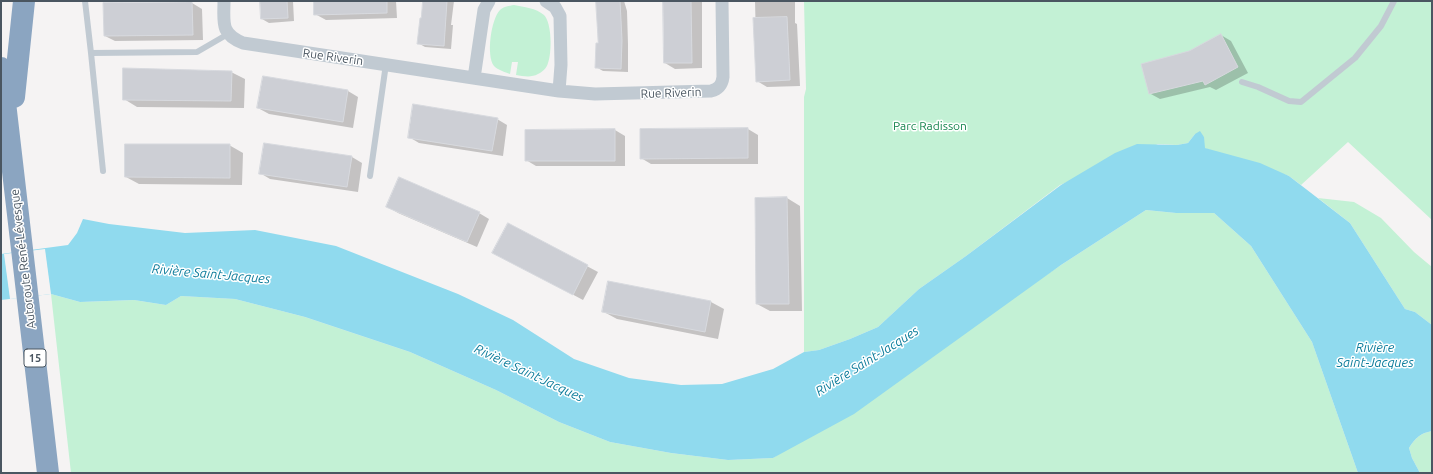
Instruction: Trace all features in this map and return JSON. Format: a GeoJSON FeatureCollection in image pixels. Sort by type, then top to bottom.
{"type":"FeatureCollection","features":[{"type":"Feature","properties":{"kind":"highway"},"geometry":{"type":"LineString","coordinates":[[9,138],[24,1]]}},
{"type":"Feature","properties":{"kind":"highway","name":"Autoroute René-Lévesque"},"geometry":{"type":"LineString","coordinates":[[1,68],[48,473]]}},
{"type":"Feature","properties":{"kind":"street"},"geometry":{"type":"LineString","coordinates":[[224,1],[225,24],[228,34]]}},
{"type":"Feature","properties":{"kind":"street"},"geometry":{"type":"LineString","coordinates":[[474,78],[484,10],[489,1]]}},
{"type":"Feature","properties":{"kind":"street"},"geometry":{"type":"LineString","coordinates":[[546,1],[555,7],[560,16],[562,65],[559,91]]}},
{"type":"Feature","properties":{"kind":"street","name":"Rue Riverin"},"geometry":{"type":"LineString","coordinates":[[228,34],[235,40],[252,44],[559,91],[595,94],[711,91],[716,90],[722,83],[723,77],[722,1]]}},
{"type":"Feature","properties":{"kind":"lane"},"geometry":{"type":"LineString","coordinates":[[85,1],[103,171]]}},
{"type":"Feature","properties":{"kind":"lane"},"geometry":{"type":"LineString","coordinates":[[1242,82],[1258,87],[1289,101],[1301,102],[1355,58],[1381,26],[1394,1]]}},
{"type":"Feature","properties":{"kind":"lane"},"geometry":{"type":"LineString","coordinates":[[91,53],[197,52],[228,34]]}},
{"type":"Feature","properties":{"kind":"lane"},"geometry":{"type":"LineString","coordinates":[[370,176],[386,64]]}},
{"type":"Feature","properties":{"kind":"green space","name":"Parc Radisson"},"geometry":{"type":"Polygon","coordinates":[[[804,1],[1432,1],[1432,220],[1348,142],[1301,185],[1289,176],[1204,148],[1204,137],[1195,134],[1188,143],[1177,145],[1158,144],[1060,185],[966,256],[919,289],[878,327],[819,350],[804,352],[804,97],[806,89],[804,1]]]}},
{"type":"Feature","properties":{"kind":"green space"},"geometry":{"type":"Polygon","coordinates":[[[514,5],[530,8],[541,13],[547,19],[549,24],[551,46],[547,65],[541,72],[533,76],[516,75],[518,62],[512,62],[510,74],[502,71],[494,66],[490,54],[494,21],[500,10],[507,6],[514,5]]]}},
{"type":"Feature","properties":{"kind":"green space"},"geometry":{"type":"Polygon","coordinates":[[[1318,198],[1354,202],[1381,218],[1414,252],[1432,267],[1432,325],[1415,312],[1405,309],[1350,223],[1318,198]]]}},
{"type":"Feature","properties":{"kind":"green space"},"geometry":{"type":"Polygon","coordinates":[[[1146,210],[1176,213],[1214,213],[1251,246],[1312,342],[1358,473],[71,473],[51,294],[80,302],[134,300],[166,305],[181,296],[235,299],[305,317],[410,352],[496,390],[559,422],[610,442],[671,453],[728,460],[773,458],[1061,265],[1146,210]]]}},
{"type":"Feature","properties":{"kind":"green space"},"geometry":{"type":"Polygon","coordinates":[[[1432,431],[1432,473],[1420,473],[1412,458],[1409,448],[1419,436],[1432,431]]]}},
{"type":"Feature","properties":{"kind":"water","name":"Rivière Saint-Jacques"},"geometry":{"type":"Polygon","coordinates":[[[1200,131],[1204,137],[1205,148],[1260,163],[1289,176],[1350,223],[1405,309],[1415,312],[1432,325],[1432,431],[1419,436],[1409,448],[1412,458],[1420,473],[1358,473],[1312,342],[1251,246],[1214,213],[1176,213],[1146,210],[1061,265],[854,414],[773,458],[728,460],[671,453],[610,442],[559,422],[496,390],[410,352],[305,317],[235,299],[181,296],[166,305],[134,300],[80,302],[51,294],[1,300],[1,254],[68,245],[77,233],[83,219],[109,224],[185,233],[255,230],[336,246],[458,294],[513,320],[574,359],[629,378],[681,385],[722,384],[773,369],[804,352],[819,350],[878,327],[919,289],[1061,185],[1115,153],[1137,144],[1177,145],[1188,143],[1195,134],[1200,131]]]}},
{"type":"Feature","properties":{"kind":"pier"},"geometry":{"type":"Polygon","coordinates":[[[45,249],[51,294],[10,299],[4,254],[45,249]]]}},
{"type":"Feature","properties":{"kind":"building"},"geometry":{"type":"Polygon","coordinates":[[[260,1],[287,1],[288,18],[261,19],[260,1]]]}},
{"type":"Feature","properties":{"kind":"building"},"geometry":{"type":"Polygon","coordinates":[[[314,1],[387,1],[387,13],[314,15],[314,1]]]}},
{"type":"Feature","properties":{"kind":"building"},"geometry":{"type":"Polygon","coordinates":[[[423,1],[447,1],[444,46],[417,44],[423,1]]]}},
{"type":"Feature","properties":{"kind":"building"},"geometry":{"type":"Polygon","coordinates":[[[596,1],[620,1],[622,40],[621,69],[595,68],[596,43],[598,43],[596,1]]]}},
{"type":"Feature","properties":{"kind":"building"},"geometry":{"type":"Polygon","coordinates":[[[663,1],[691,1],[692,63],[664,63],[663,1]]]}},
{"type":"Feature","properties":{"kind":"building"},"geometry":{"type":"Polygon","coordinates":[[[192,2],[193,35],[104,36],[103,3],[192,2]]]}},
{"type":"Feature","properties":{"kind":"building"},"geometry":{"type":"Polygon","coordinates":[[[787,17],[790,80],[756,82],[753,18],[787,17]]]}},
{"type":"Feature","properties":{"kind":"building"},"geometry":{"type":"Polygon","coordinates":[[[1221,34],[1238,67],[1205,85],[1203,81],[1149,94],[1141,64],[1189,51],[1221,34]]]}},
{"type":"Feature","properties":{"kind":"building"},"geometry":{"type":"Polygon","coordinates":[[[123,68],[232,71],[231,101],[123,100],[123,68]]]}},
{"type":"Feature","properties":{"kind":"building"},"geometry":{"type":"Polygon","coordinates":[[[263,76],[348,90],[343,122],[257,108],[263,76]]]}},
{"type":"Feature","properties":{"kind":"building"},"geometry":{"type":"Polygon","coordinates":[[[413,104],[498,118],[492,151],[408,138],[413,104]]]}},
{"type":"Feature","properties":{"kind":"building"},"geometry":{"type":"Polygon","coordinates":[[[748,128],[748,158],[640,159],[640,129],[748,128]]]}},
{"type":"Feature","properties":{"kind":"building"},"geometry":{"type":"Polygon","coordinates":[[[615,129],[615,161],[525,161],[525,130],[615,129]]]}},
{"type":"Feature","properties":{"kind":"building"},"geometry":{"type":"Polygon","coordinates":[[[264,143],[352,156],[347,187],[259,174],[264,143]]]}},
{"type":"Feature","properties":{"kind":"building"},"geometry":{"type":"Polygon","coordinates":[[[125,144],[230,144],[230,178],[125,177],[125,144]]]}},
{"type":"Feature","properties":{"kind":"building"},"geometry":{"type":"Polygon","coordinates":[[[399,177],[480,212],[467,242],[386,207],[399,177]]]}},
{"type":"Feature","properties":{"kind":"building"},"geometry":{"type":"Polygon","coordinates":[[[787,197],[789,304],[756,304],[755,198],[787,197]]]}},
{"type":"Feature","properties":{"kind":"building"},"geometry":{"type":"Polygon","coordinates":[[[508,223],[588,265],[573,295],[492,253],[508,223]]]}},
{"type":"Feature","properties":{"kind":"building"},"geometry":{"type":"Polygon","coordinates":[[[608,281],[711,301],[705,332],[602,312],[608,281]]]}}]}
